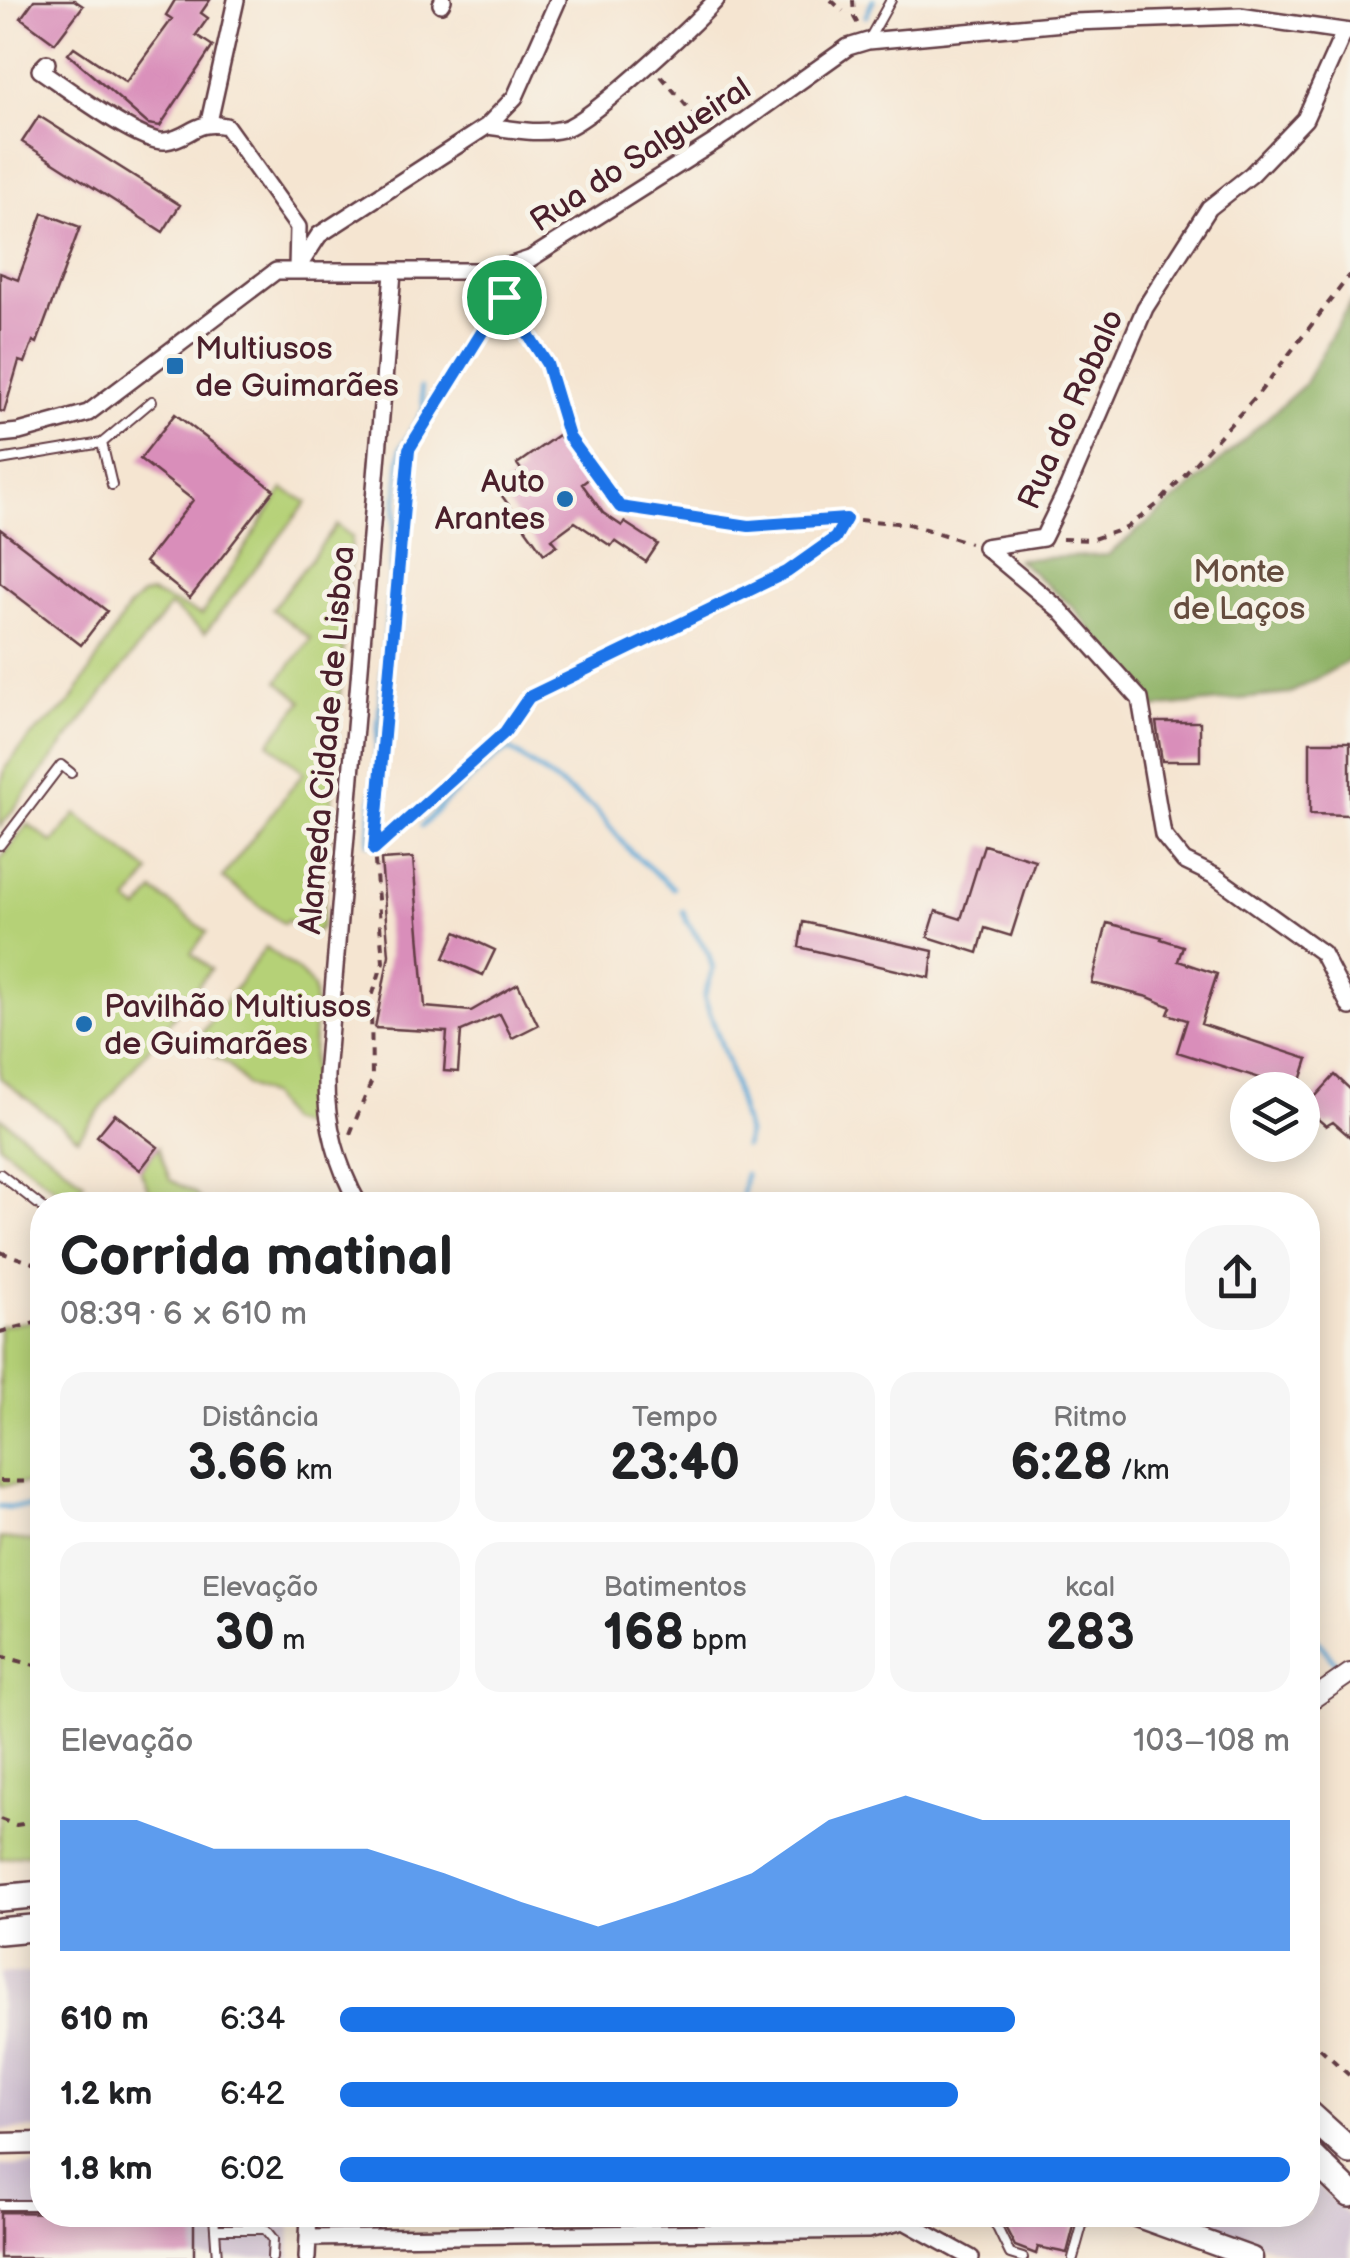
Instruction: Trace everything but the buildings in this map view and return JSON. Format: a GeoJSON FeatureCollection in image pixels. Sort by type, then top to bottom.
{"type":"FeatureCollection","features":[{"type":"Feature","properties":{"kind":"highway"},"geometry":{"type":"LineString","coordinates":[[0,1898],[30,1895]]}},
{"type":"Feature","properties":{"kind":"highway"},"geometry":{"type":"LineString","coordinates":[[0,1931],[30,1928]]}},
{"type":"Feature","properties":{"kind":"highway"},"geometry":{"type":"LineString","coordinates":[[1320,2124],[1350,2152]]}},
{"type":"Feature","properties":{"kind":"highway"},"geometry":{"type":"LineString","coordinates":[[1320,2165],[1350,2194]]}},
{"type":"Feature","properties":{"kind":"main road"},"geometry":{"type":"LineString","coordinates":[[0,2144],[30,2143]]}},
{"type":"Feature","properties":{"kind":"main road"},"geometry":{"type":"LineString","coordinates":[[1166,2227],[1252,2258]]}},
{"type":"Feature","properties":{"kind":"street"},"geometry":{"type":"LineString","coordinates":[[209,122],[236,0]]}},
{"type":"Feature","properties":{"kind":"street"},"geometry":{"type":"LineString","coordinates":[[297,269],[319,235],[487,126],[515,96],[558,0]]}},
{"type":"Feature","properties":{"kind":"street"},"geometry":{"type":"LineString","coordinates":[[487,126],[542,133],[569,128],[716,0]]}},
{"type":"Feature","properties":{"kind":"street"},"geometry":{"type":"LineString","coordinates":[[868,41],[1074,22],[1240,16],[1347,32]]}},
{"type":"Feature","properties":{"kind":"street","name":"Rua do Robalo"},"geometry":{"type":"LineString","coordinates":[[985,547],[1043,538],[1145,308],[1209,208],[1252,174],[1305,119],[1347,32]]}},
{"type":"Feature","properties":{"kind":"street","name":"Rua do Salgueiral"},"geometry":{"type":"LineString","coordinates":[[0,434],[88,413],[276,271],[493,271],[530,259],[716,141],[848,48],[868,41]]}},
{"type":"Feature","properties":{"kind":"street"},"geometry":{"type":"LineString","coordinates":[[46,63],[40,70],[136,134],[164,142],[209,122],[226,126],[298,227],[297,269]]}},
{"type":"Feature","properties":{"kind":"street","name":"Alameda Cidade de Lisboa"},"geometry":{"type":"LineString","coordinates":[[352,1192],[338,1162],[326,1101],[326,1074],[394,273]]}},
{"type":"Feature","properties":{"kind":"street"},"geometry":{"type":"LineString","coordinates":[[985,547],[1060,610],[1140,698],[1163,834],[1184,862],[1215,876],[1322,953],[1350,1007]]}},
{"type":"Feature","properties":{"kind":"street"},"geometry":{"type":"LineString","coordinates":[[1320,1694],[1350,1673]]}},
{"type":"Feature","properties":{"kind":"street"},"geometry":{"type":"LineString","coordinates":[[307,2258],[308,2227]]}},
{"type":"Feature","properties":{"kind":"street"},"geometry":{"type":"LineString","coordinates":[[308,2238],[877,2227]]}},
{"type":"Feature","properties":{"kind":"street"},"geometry":{"type":"LineString","coordinates":[[918,2227],[971,2258]]}},
{"type":"Feature","properties":{"kind":"lane"},"geometry":{"type":"LineString","coordinates":[[868,41],[891,0]]}},
{"type":"Feature","properties":{"kind":"lane"},"geometry":{"type":"LineString","coordinates":[[0,460],[102,443],[152,401]]}},
{"type":"Feature","properties":{"kind":"lane"},"geometry":{"type":"LineString","coordinates":[[102,443],[112,485]]}},
{"type":"Feature","properties":{"kind":"lane"},"geometry":{"type":"LineString","coordinates":[[0,845],[60,765],[70,773]]}},
{"type":"Feature","properties":{"kind":"lane"},"geometry":{"type":"LineString","coordinates":[[0,1174],[30,1198]]}},
{"type":"Feature","properties":{"kind":"lane"},"geometry":{"type":"LineString","coordinates":[[0,2205],[30,2205]]}},
{"type":"Feature","properties":{"kind":"lane"},"geometry":{"type":"LineString","coordinates":[[216,2227],[217,2258]]}},
{"type":"Feature","properties":{"kind":"lane"},"geometry":{"type":"LineString","coordinates":[[997,2227],[1010,2254],[1024,2258]]}},
{"type":"Feature","properties":{"kind":"lane"},"geometry":{"type":"LineString","coordinates":[[1073,2258],[1082,2227]]}},
{"type":"Feature","properties":{"kind":"lane"},"geometry":{"type":"LineString","coordinates":[[216,2230],[264,2228],[273,2239],[272,2258]]}},
{"type":"Feature","properties":{"kind":"path"},"geometry":{"type":"LineString","coordinates":[[831,0],[843,11]]}},
{"type":"Feature","properties":{"kind":"path"},"geometry":{"type":"LineString","coordinates":[[853,0],[854,16],[868,41]]}},
{"type":"Feature","properties":{"kind":"path"},"geometry":{"type":"LineString","coordinates":[[649,62],[716,141]]}},
{"type":"Feature","properties":{"kind":"path"},"geometry":{"type":"LineString","coordinates":[[493,271],[504,297],[547,364],[569,437],[620,507],[749,526],[846,519],[909,524],[985,547]]}},
{"type":"Feature","properties":{"kind":"path"},"geometry":{"type":"LineString","coordinates":[[1043,538],[1090,540],[1126,528],[1158,504],[1259,394],[1350,276]]}},
{"type":"Feature","properties":{"kind":"path"},"geometry":{"type":"LineString","coordinates":[[338,1162],[372,1080],[371,1000],[383,962],[374,850],[409,449],[504,297]]}},
{"type":"Feature","properties":{"kind":"path"},"geometry":{"type":"LineString","coordinates":[[374,850],[505,732],[529,697],[787,572],[835,538],[846,519]]}},
{"type":"Feature","properties":{"kind":"path"},"geometry":{"type":"LineString","coordinates":[[0,1252],[30,1262]]}},
{"type":"Feature","properties":{"kind":"path"},"geometry":{"type":"LineString","coordinates":[[0,1332],[30,1324]]}},
{"type":"Feature","properties":{"kind":"path"},"geometry":{"type":"LineString","coordinates":[[0,1482],[30,1482]]}},
{"type":"Feature","properties":{"kind":"path"},"geometry":{"type":"LineString","coordinates":[[0,1656],[30,1663]]}},
{"type":"Feature","properties":{"kind":"path"},"geometry":{"type":"LineString","coordinates":[[0,1820],[16,1825],[30,1822]]}},
{"type":"Feature","properties":{"kind":"path"},"geometry":{"type":"LineString","coordinates":[[1320,2048],[1350,2076]]}},
{"type":"Feature","properties":{"kind":"shaded area"},"geometry":{"type":"Polygon","coordinates":[[[0,1973],[30,1973],[30,2129],[0,2130],[0,1973]]]}},
{"type":"Feature","properties":{"kind":"shaded area"},"geometry":{"type":"Polygon","coordinates":[[[0,2166],[30,2166],[30,2227],[291,2227],[290,2258],[0,2258],[0,2166]]]}},
{"type":"Feature","properties":{"kind":"shaded area"},"geometry":{"type":"Polygon","coordinates":[[[1320,2188],[1350,2217],[1350,2258],[1299,2258],[1215,2227],[1320,2227],[1320,2188]]]}},
{"type":"Feature","properties":{"kind":"green space","name":"Monte de Laços"},"geometry":{"type":"Polygon","coordinates":[[[1350,303],[1350,660],[1289,694],[1152,708],[1073,607],[1017,559],[1108,555],[1198,481],[1304,385],[1350,303]]]}},
{"type":"Feature","properties":{"kind":"green space"},"geometry":{"type":"Polygon","coordinates":[[[283,489],[307,502],[205,633],[170,606],[0,827],[0,786],[6,767],[29,738],[71,702],[128,608],[142,595],[151,593],[202,615],[283,489]]]}},
{"type":"Feature","properties":{"kind":"green space"},"geometry":{"type":"Polygon","coordinates":[[[337,525],[352,537],[323,915],[321,928],[309,936],[287,920],[284,924],[222,878],[304,772],[269,743],[302,701],[278,681],[311,639],[272,609],[337,525]]]}},
{"type":"Feature","properties":{"kind":"green space","name":"Pavilhão Multiusos de Guimarães"},"geometry":{"type":"Polygon","coordinates":[[[76,814],[150,872],[128,902],[139,910],[154,891],[207,932],[191,953],[211,969],[78,1138],[0,1078],[0,860],[28,824],[53,843],[76,814]]]}},
{"type":"Feature","properties":{"kind":"green space"},"geometry":{"type":"Polygon","coordinates":[[[266,947],[313,988],[311,1128],[287,1121],[270,1096],[246,1085],[229,1065],[206,1052],[196,1041],[266,947]]]}},
{"type":"Feature","properties":{"kind":"green space"},"geometry":{"type":"Polygon","coordinates":[[[0,1117],[84,1182],[76,1192],[60,1192],[0,1145],[0,1117]]]}},
{"type":"Feature","properties":{"kind":"green space"},"geometry":{"type":"Polygon","coordinates":[[[158,1147],[170,1180],[193,1192],[150,1192],[140,1170],[158,1147]]]}},
{"type":"Feature","properties":{"kind":"green space"},"geometry":{"type":"Polygon","coordinates":[[[30,1321],[30,1483],[0,1486],[0,1326],[30,1321]]]}},
{"type":"Feature","properties":{"kind":"green space"},"geometry":{"type":"Polygon","coordinates":[[[0,1538],[30,1541],[30,1853],[0,1859],[0,1538]]]}},
{"type":"Feature","properties":{"kind":"waterway"},"geometry":{"type":"LineString","coordinates":[[866,16],[873,0]]}},
{"type":"Feature","properties":{"kind":"waterway"},"geometry":{"type":"LineString","coordinates":[[369,843],[401,448],[424,409],[421,388]]}},
{"type":"Feature","properties":{"kind":"waterway"},"geometry":{"type":"LineString","coordinates":[[422,826],[501,753],[511,750],[595,809],[631,852],[673,888]]}},
{"type":"Feature","properties":{"kind":"waterway"},"geometry":{"type":"LineString","coordinates":[[683,911],[708,952],[713,969],[704,997],[728,1063],[747,1134],[745,1146]]}},
{"type":"Feature","properties":{"kind":"waterway"},"geometry":{"type":"LineString","coordinates":[[743,1192],[745,1174]]}},
{"type":"Feature","properties":{"kind":"waterway"},"geometry":{"type":"LineString","coordinates":[[0,1507],[30,1507]]}},
{"type":"Feature","properties":{"kind":"waterway"},"geometry":{"type":"LineString","coordinates":[[1320,1644],[1339,1667]]}},
{"type":"Feature","properties":{"kind":"place","name":"Multiusos de Guimarães"},"geometry":{"type":"Point","coordinates":[175,366]}},
{"type":"Feature","properties":{"kind":"place","name":"Auto Arantes"},"geometry":{"type":"Point","coordinates":[565,499]}},
{"type":"Feature","properties":{"kind":"place","name":"Pavilhão Multiusos de Guimarães"},"geometry":{"type":"Point","coordinates":[84,1024]}},
{"type":"Feature","properties":{"kind":"route"},"geometry":{"type":"LineString","coordinates":[[504,297],[547,364],[569,437],[620,507],[749,526],[846,519],[835,538],[787,572],[529,697],[505,732],[374,850],[409,449],[504,297]]}}]}
